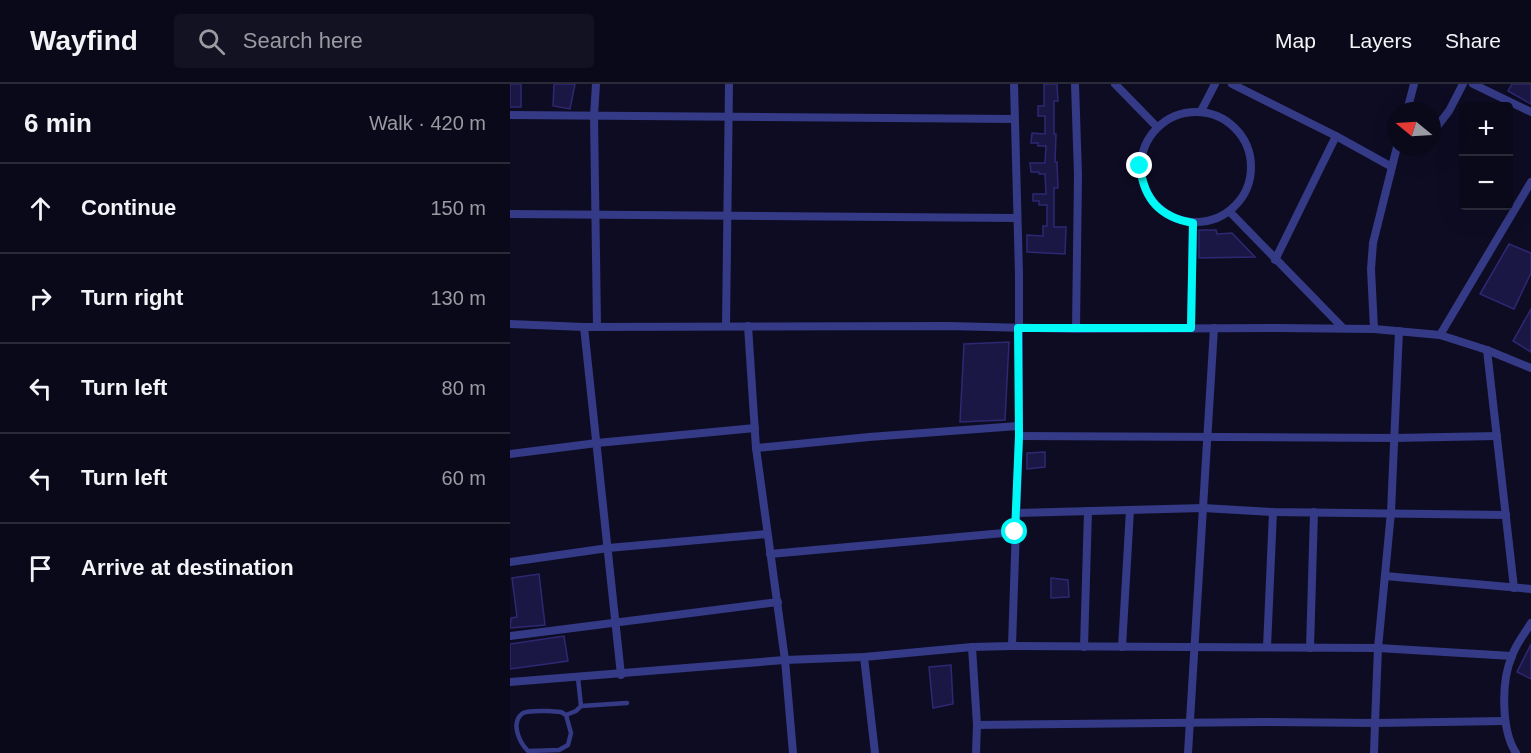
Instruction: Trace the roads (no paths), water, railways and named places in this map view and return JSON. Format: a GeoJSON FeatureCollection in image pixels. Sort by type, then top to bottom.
{"type":"FeatureCollection","features":[{"type":"Feature","properties":{"kind":"street"},"geometry":{"type":"LineString","coordinates":[[596,84],[594,116],[597,325]]}},
{"type":"Feature","properties":{"kind":"street"},"geometry":{"type":"LineString","coordinates":[[726,326],[729,84]]}},
{"type":"Feature","properties":{"kind":"street"},"geometry":{"type":"LineString","coordinates":[[1012,646],[1019,436],[1019,275],[1014,84]]}},
{"type":"Feature","properties":{"kind":"street"},"geometry":{"type":"LineString","coordinates":[[1075,84],[1078,175],[1076,329]]}},
{"type":"Feature","properties":{"kind":"street"},"geometry":{"type":"LineString","coordinates":[[1115,84],[1157,127]]}},
{"type":"Feature","properties":{"kind":"street"},"geometry":{"type":"LineString","coordinates":[[1201,111],[1215,84]]}},
{"type":"Feature","properties":{"kind":"street"},"geometry":{"type":"LineString","coordinates":[[1232,84],[1392,167]]}},
{"type":"Feature","properties":{"kind":"street"},"geometry":{"type":"LineString","coordinates":[[1409,102],[1414,84]]}},
{"type":"Feature","properties":{"kind":"street"},"geometry":{"type":"LineString","coordinates":[[1441,121],[1463,84]]}},
{"type":"Feature","properties":{"kind":"street"},"geometry":{"type":"LineString","coordinates":[[1473,84],[1531,112]]}},
{"type":"Feature","properties":{"kind":"street"},"geometry":{"type":"LineString","coordinates":[[1201,111],[1217,115],[1231,124],[1242,136],[1249,152],[1251,168],[1248,185],[1241,200],[1229,212],[1218,218],[1193,223],[1166,214],[1155,205],[1144,187],[1140,166],[1142,152],[1157,127],[1177,114],[1201,111]]}},
{"type":"Feature","properties":{"kind":"street"},"geometry":{"type":"LineString","coordinates":[[510,115],[1014,118]]}},
{"type":"Feature","properties":{"kind":"street"},"geometry":{"type":"LineString","coordinates":[[1275,260],[1336,136]]}},
{"type":"Feature","properties":{"kind":"street"},"geometry":{"type":"LineString","coordinates":[[1374,329],[1371,269],[1373,243],[1395,156]]}},
{"type":"Feature","properties":{"kind":"street"},"geometry":{"type":"LineString","coordinates":[[1440,335],[1531,182]]}},
{"type":"Feature","properties":{"kind":"street"},"geometry":{"type":"LineString","coordinates":[[1229,212],[1343,328]]}},
{"type":"Feature","properties":{"kind":"street"},"geometry":{"type":"LineString","coordinates":[[510,214],[1016,218]]}},
{"type":"Feature","properties":{"kind":"street"},"geometry":{"type":"LineString","coordinates":[[1191,328],[1193,223]]}},
{"type":"Feature","properties":{"kind":"street"},"geometry":{"type":"LineString","coordinates":[[510,324],[584,327],[597,325],[1374,329],[1440,335],[1531,369]]}},
{"type":"Feature","properties":{"kind":"street"},"geometry":{"type":"LineString","coordinates":[[748,326],[756,448],[778,602],[793,753]]}},
{"type":"Feature","properties":{"kind":"street"},"geometry":{"type":"LineString","coordinates":[[584,327],[621,675]]}},
{"type":"Feature","properties":{"kind":"street"},"geometry":{"type":"LineString","coordinates":[[1188,753],[1188,723],[1214,328]]}},
{"type":"Feature","properties":{"kind":"street"},"geometry":{"type":"LineString","coordinates":[[1374,753],[1378,648],[1391,512],[1399,331]]}},
{"type":"Feature","properties":{"kind":"street"},"geometry":{"type":"LineString","coordinates":[[1487,351],[1514,588]]}},
{"type":"Feature","properties":{"kind":"street"},"geometry":{"type":"LineString","coordinates":[[756,448],[1018,426]]}},
{"type":"Feature","properties":{"kind":"street"},"geometry":{"type":"LineString","coordinates":[[510,454],[755,428]]}},
{"type":"Feature","properties":{"kind":"street"},"geometry":{"type":"LineString","coordinates":[[1019,436],[1394,438],[1497,436]]}},
{"type":"Feature","properties":{"kind":"street"},"geometry":{"type":"LineString","coordinates":[[1017,513],[1203,508],[1273,512],[1506,515]]}},
{"type":"Feature","properties":{"kind":"street"},"geometry":{"type":"LineString","coordinates":[[1122,646],[1130,510]]}},
{"type":"Feature","properties":{"kind":"street"},"geometry":{"type":"LineString","coordinates":[[1084,647],[1088,511]]}},
{"type":"Feature","properties":{"kind":"street"},"geometry":{"type":"LineString","coordinates":[[1267,647],[1273,512]]}},
{"type":"Feature","properties":{"kind":"street"},"geometry":{"type":"LineString","coordinates":[[1310,648],[1314,512]]}},
{"type":"Feature","properties":{"kind":"street"},"geometry":{"type":"LineString","coordinates":[[770,554],[1015,532]]}},
{"type":"Feature","properties":{"kind":"street"},"geometry":{"type":"LineString","coordinates":[[510,562],[608,548],[767,534]]}},
{"type":"Feature","properties":{"kind":"street"},"geometry":{"type":"LineString","coordinates":[[1385,576],[1531,590]]}},
{"type":"Feature","properties":{"kind":"street"},"geometry":{"type":"LineString","coordinates":[[510,636],[778,602]]}},
{"type":"Feature","properties":{"kind":"street"},"geometry":{"type":"LineString","coordinates":[[1516,753],[1505,721],[1506,679],[1512,656],[1531,623]]}},
{"type":"Feature","properties":{"kind":"street"},"geometry":{"type":"LineString","coordinates":[[972,647],[977,725],[976,753]]}},
{"type":"Feature","properties":{"kind":"street"},"geometry":{"type":"LineString","coordinates":[[510,682],[621,675],[785,660],[864,657],[972,647],[1378,648],[1512,656]]}},
{"type":"Feature","properties":{"kind":"street"},"geometry":{"type":"LineString","coordinates":[[864,657],[875,753]]}},
{"type":"Feature","properties":{"kind":"street"},"geometry":{"type":"LineString","coordinates":[[977,725],[1505,721]]}},
{"type":"Feature","properties":{"kind":"lane"},"geometry":{"type":"LineString","coordinates":[[578,678],[581,706]]}},
{"type":"Feature","properties":{"kind":"lane"},"geometry":{"type":"LineString","coordinates":[[566,716],[581,706],[627,703]]}},
{"type":"Feature","properties":{"kind":"lane"},"geometry":{"type":"LineString","coordinates":[[548,711],[561,712],[566,716],[571,734],[568,745],[559,750],[528,751],[516,738],[513,730],[517,718],[524,713],[548,711]]}}]}
